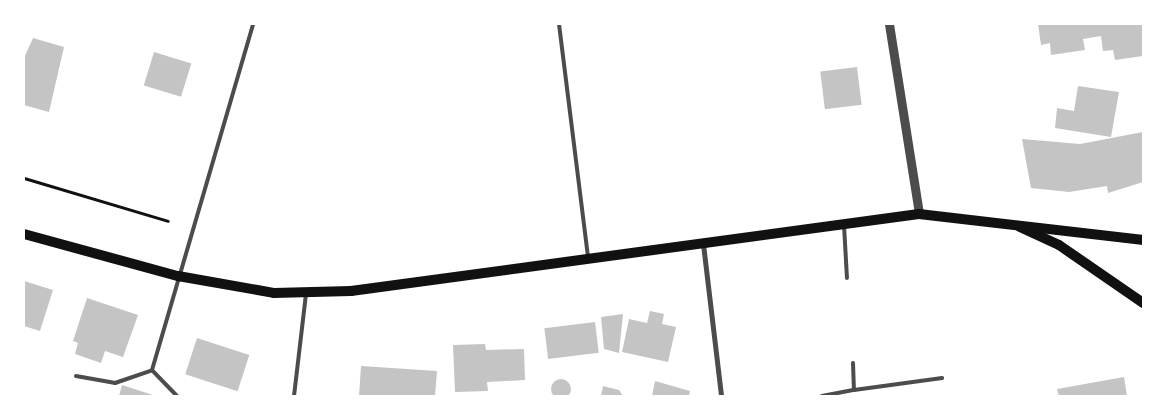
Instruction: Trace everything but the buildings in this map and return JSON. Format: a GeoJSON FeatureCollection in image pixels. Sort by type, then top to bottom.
{"type":"FeatureCollection","features":[{"type":"Feature","properties":{"kind":"main road"},"geometry":{"type":"LineString","coordinates":[[24,234],[178,276],[274,293],[351,291],[704,244],[844,222],[919,214],[1143,240]]}},
{"type":"Feature","properties":{"kind":"main road"},"geometry":{"type":"LineString","coordinates":[[1012,224],[1059,245],[1143,303]]}},
{"type":"Feature","properties":{"kind":"street"},"geometry":{"type":"LineString","coordinates":[[888,24],[919,214]]}},
{"type":"Feature","properties":{"kind":"street"},"geometry":{"type":"LineString","coordinates":[[704,244],[721,396]]}},
{"type":"Feature","properties":{"kind":"lane"},"geometry":{"type":"LineString","coordinates":[[152,370],[178,276],[254,24]]}},
{"type":"Feature","properties":{"kind":"lane"},"geometry":{"type":"LineString","coordinates":[[559,24],[588,259]]}},
{"type":"Feature","properties":{"kind":"lane"},"geometry":{"type":"LineString","coordinates":[[844,222],[848,278]]}},
{"type":"Feature","properties":{"kind":"lane"},"geometry":{"type":"LineString","coordinates":[[294,396],[306,292]]}},
{"type":"Feature","properties":{"kind":"lane"},"geometry":{"type":"LineString","coordinates":[[853,363],[854,390]]}},
{"type":"Feature","properties":{"kind":"lane"},"geometry":{"type":"LineString","coordinates":[[76,376],[115,383],[152,370]]}},
{"type":"Feature","properties":{"kind":"lane"},"geometry":{"type":"LineString","coordinates":[[152,370],[177,396]]}},
{"type":"Feature","properties":{"kind":"lane"},"geometry":{"type":"LineString","coordinates":[[822,396],[942,378]]}},
{"type":"Feature","properties":{"kind":"path"},"geometry":{"type":"LineString","coordinates":[[24,178],[168,221]]}}]}
